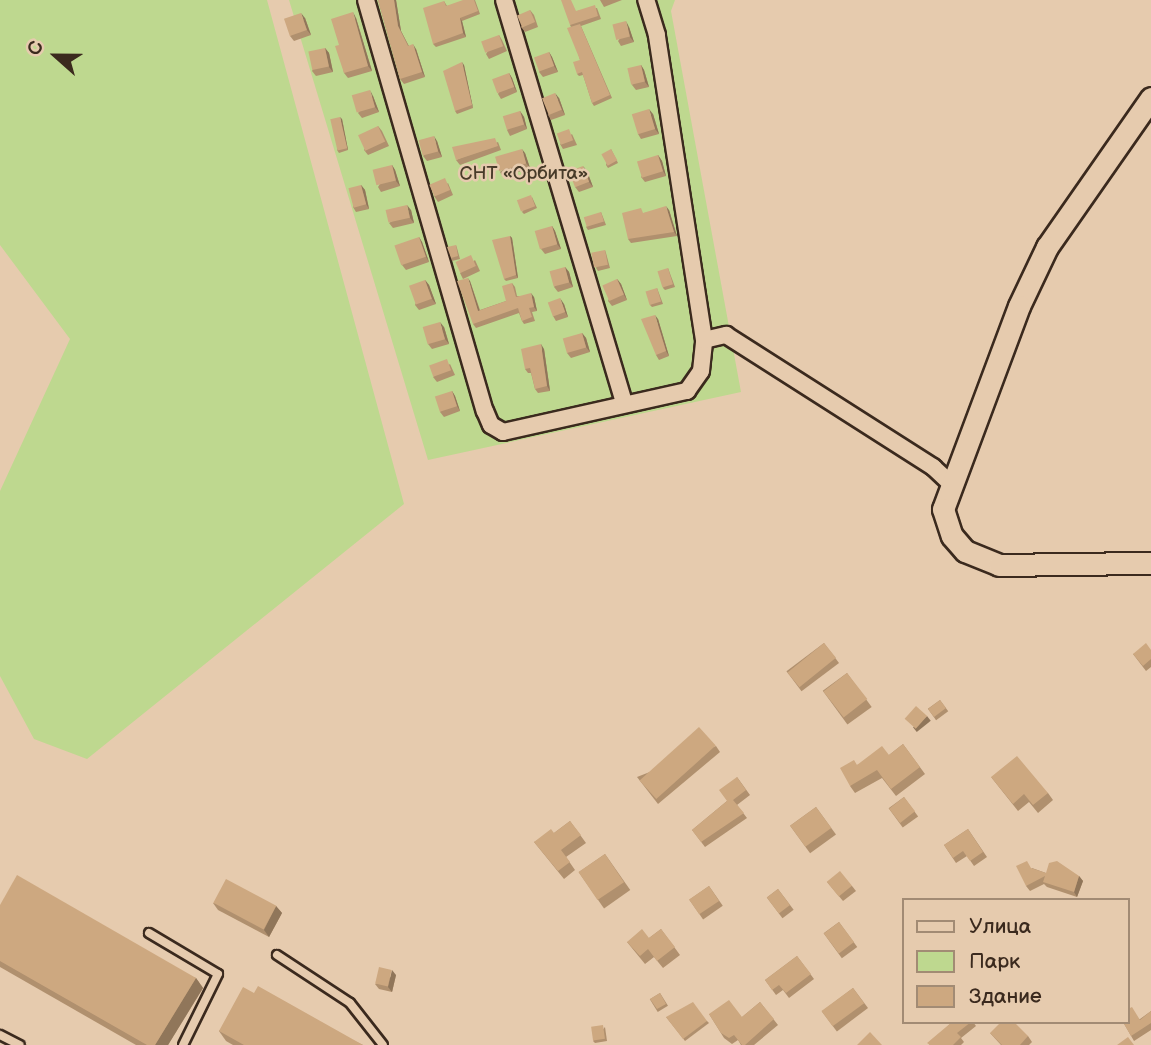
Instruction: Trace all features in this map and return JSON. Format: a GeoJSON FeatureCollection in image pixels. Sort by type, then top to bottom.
{"type":"FeatureCollection","features":[{"type":"Feature","properties":{"kind":"street"},"geometry":{"type":"LineString","coordinates":[[366,0],[491,425],[503,432],[687,391],[701,371],[704,340],[657,35],[646,0]]}},
{"type":"Feature","properties":{"kind":"street"},"geometry":{"type":"LineString","coordinates":[[504,0],[624,403]]}},
{"type":"Feature","properties":{"kind":"street"},"geometry":{"type":"LineString","coordinates":[[1151,98],[1048,247],[1019,306],[945,497],[946,522],[965,551],[999,565],[1151,564]]}},
{"type":"Feature","properties":{"kind":"street"},"geometry":{"type":"LineString","coordinates":[[704,340],[726,335],[933,467],[950,483]]}},
{"type":"Feature","properties":{"kind":"lane"},"geometry":{"type":"LineString","coordinates":[[149,933],[218,974],[183,1045]]}},
{"type":"Feature","properties":{"kind":"lane"},"geometry":{"type":"LineString","coordinates":[[277,955],[350,1003],[383,1045]]}},
{"type":"Feature","properties":{"kind":"lane"},"geometry":{"type":"LineString","coordinates":[[0,1035],[20,1045]]}},
{"type":"Feature","properties":{"kind":"green space"},"geometry":{"type":"Polygon","coordinates":[[[0,0],[267,0],[404,504],[87,759],[34,739],[0,676],[0,491],[70,339],[0,245],[0,0]]]}},
{"type":"Feature","properties":{"kind":"green space","name":"СНТ «Орбита»"},"geometry":{"type":"Polygon","coordinates":[[[289,0],[675,0],[671,11],[741,392],[428,460],[289,0]]]}},
{"type":"Feature","properties":{"kind":"building"},"geometry":{"type":"Polygon","coordinates":[[[378,0],[394,0],[398,26],[408,46],[413,44],[422,72],[400,79],[378,0]]]}},
{"type":"Feature","properties":{"kind":"building"},"geometry":{"type":"Polygon","coordinates":[[[463,0],[474,0],[478,11],[460,18],[463,33],[433,44],[423,8],[444,1],[446,6],[463,0]]]}},
{"type":"Feature","properties":{"kind":"building"},"geometry":{"type":"Polygon","coordinates":[[[561,0],[571,0],[576,11],[595,5],[598,16],[570,25],[561,0]]]}},
{"type":"Feature","properties":{"kind":"building"},"geometry":{"type":"Polygon","coordinates":[[[530,10],[535,22],[522,27],[517,15],[530,10]]]}},
{"type":"Feature","properties":{"kind":"building"},"geometry":{"type":"Polygon","coordinates":[[[353,12],[368,66],[344,73],[335,46],[339,45],[331,19],[353,12]]]}},
{"type":"Feature","properties":{"kind":"building"},"geometry":{"type":"Polygon","coordinates":[[[301,13],[307,30],[290,36],[284,19],[301,13]]]}},
{"type":"Feature","properties":{"kind":"building"},"geometry":{"type":"Polygon","coordinates":[[[626,21],[630,37],[616,40],[612,24],[626,21]]]}},
{"type":"Feature","properties":{"kind":"building"},"geometry":{"type":"Polygon","coordinates":[[[580,24],[610,95],[592,103],[582,72],[577,74],[573,62],[580,60],[567,28],[580,24]]]}},
{"type":"Feature","properties":{"kind":"building"},"geometry":{"type":"Polygon","coordinates":[[[499,35],[503,46],[485,53],[481,41],[499,35]]]}},
{"type":"Feature","properties":{"kind":"building"},"geometry":{"type":"Polygon","coordinates":[[[325,48],[329,67],[312,70],[308,52],[325,48]]]}},
{"type":"Feature","properties":{"kind":"building"},"geometry":{"type":"Polygon","coordinates":[[[549,52],[554,66],[539,72],[534,57],[549,52]]]}},
{"type":"Feature","properties":{"kind":"building"},"geometry":{"type":"Polygon","coordinates":[[[462,62],[472,105],[455,111],[443,71],[462,62]]]}},
{"type":"Feature","properties":{"kind":"building"},"geometry":{"type":"Polygon","coordinates":[[[641,65],[645,82],[631,85],[627,68],[641,65]]]}},
{"type":"Feature","properties":{"kind":"building"},"geometry":{"type":"Polygon","coordinates":[[[509,73],[514,87],[497,93],[492,79],[509,73]]]}},
{"type":"Feature","properties":{"kind":"building"},"geometry":{"type":"Polygon","coordinates":[[[370,90],[375,107],[357,113],[352,95],[370,90]]]}},
{"type":"Feature","properties":{"kind":"building"},"geometry":{"type":"Polygon","coordinates":[[[555,93],[562,110],[549,115],[542,98],[555,93]]]}},
{"type":"Feature","properties":{"kind":"building"},"geometry":{"type":"Polygon","coordinates":[[[649,109],[655,129],[638,134],[632,114],[649,109]]]}},
{"type":"Feature","properties":{"kind":"building"},"geometry":{"type":"Polygon","coordinates":[[[520,111],[524,124],[507,130],[503,116],[520,111]]]}},
{"type":"Feature","properties":{"kind":"building"},"geometry":{"type":"Polygon","coordinates":[[[340,117],[347,148],[337,150],[330,119],[340,117]]]}},
{"type":"Feature","properties":{"kind":"building"},"geometry":{"type":"Polygon","coordinates":[[[378,126],[385,141],[365,151],[358,135],[378,126]]]}},
{"type":"Feature","properties":{"kind":"building"},"geometry":{"type":"Polygon","coordinates":[[[569,129],[573,140],[561,145],[557,133],[569,129]]]}},
{"type":"Feature","properties":{"kind":"building"},"geometry":{"type":"Polygon","coordinates":[[[434,136],[438,151],[423,156],[419,140],[434,136]]]}},
{"type":"Feature","properties":{"kind":"building"},"geometry":{"type":"Polygon","coordinates":[[[495,138],[498,146],[456,160],[452,147],[495,138]]]}},
{"type":"Feature","properties":{"kind":"building"},"geometry":{"type":"Polygon","coordinates":[[[522,149],[526,163],[499,171],[495,157],[522,149]]]}},
{"type":"Feature","properties":{"kind":"building"},"geometry":{"type":"Polygon","coordinates":[[[611,149],[617,160],[608,166],[601,154],[611,149]]]}},
{"type":"Feature","properties":{"kind":"building"},"geometry":{"type":"Polygon","coordinates":[[[658,155],[663,171],[642,178],[637,161],[658,155]]]}},
{"type":"Feature","properties":{"kind":"building"},"geometry":{"type":"Polygon","coordinates":[[[392,165],[396,181],[376,185],[373,170],[392,165]]]}},
{"type":"Feature","properties":{"kind":"building"},"geometry":{"type":"Polygon","coordinates":[[[583,166],[589,182],[575,187],[569,171],[583,166]]]}},
{"type":"Feature","properties":{"kind":"building"},"geometry":{"type":"Polygon","coordinates":[[[445,178],[450,190],[434,197],[429,185],[445,178]]]}},
{"type":"Feature","properties":{"kind":"building"},"geometry":{"type":"Polygon","coordinates":[[[361,185],[366,204],[354,208],[348,188],[361,185]]]}},
{"type":"Feature","properties":{"kind":"building"},"geometry":{"type":"Polygon","coordinates":[[[531,195],[535,206],[521,211],[517,200],[531,195]]]}},
{"type":"Feature","properties":{"kind":"building"},"geometry":{"type":"Polygon","coordinates":[[[407,205],[410,218],[388,223],[386,210],[407,205]]]}},
{"type":"Feature","properties":{"kind":"building"},"geometry":{"type":"Polygon","coordinates":[[[666,206],[674,232],[628,239],[622,213],[641,208],[643,213],[666,206]]]}},
{"type":"Feature","properties":{"kind":"building"},"geometry":{"type":"Polygon","coordinates":[[[601,212],[604,222],[587,227],[584,217],[601,212]]]}},
{"type":"Feature","properties":{"kind":"building"},"geometry":{"type":"Polygon","coordinates":[[[552,226],[557,244],[540,249],[535,231],[552,226]]]}},
{"type":"Feature","properties":{"kind":"building"},"geometry":{"type":"Polygon","coordinates":[[[510,236],[516,275],[504,279],[492,240],[510,236]]]}},
{"type":"Feature","properties":{"kind":"building"},"geometry":{"type":"Polygon","coordinates":[[[419,237],[426,257],[401,265],[394,245],[419,237]]]}},
{"type":"Feature","properties":{"kind":"building"},"geometry":{"type":"Polygon","coordinates":[[[456,245],[458,256],[451,258],[447,247],[456,245]]]}},
{"type":"Feature","properties":{"kind":"building"},"geometry":{"type":"Polygon","coordinates":[[[605,250],[608,265],[594,267],[591,253],[605,250]]]}},
{"type":"Feature","properties":{"kind":"building"},"geometry":{"type":"Polygon","coordinates":[[[471,255],[476,266],[460,273],[455,262],[471,255]]]}},
{"type":"Feature","properties":{"kind":"building"},"geometry":{"type":"Polygon","coordinates":[[[565,267],[569,282],[554,287],[550,271],[565,267]]]}},
{"type":"Feature","properties":{"kind":"building"},"geometry":{"type":"Polygon","coordinates":[[[668,268],[673,284],[662,287],[657,271],[668,268]]]}},
{"type":"Feature","properties":{"kind":"building"},"geometry":{"type":"Polygon","coordinates":[[[468,278],[478,311],[506,301],[502,286],[512,283],[516,297],[531,293],[534,307],[529,308],[532,317],[522,321],[518,308],[473,324],[457,281],[468,278]]]}},
{"type":"Feature","properties":{"kind":"building"},"geometry":{"type":"Polygon","coordinates":[[[617,279],[624,295],[609,301],[602,286],[617,279]]]}},
{"type":"Feature","properties":{"kind":"building"},"geometry":{"type":"Polygon","coordinates":[[[425,280],[432,299],[416,305],[409,286],[425,280]]]}},
{"type":"Feature","properties":{"kind":"building"},"geometry":{"type":"Polygon","coordinates":[[[657,288],[661,301],[650,305],[646,292],[657,288]]]}},
{"type":"Feature","properties":{"kind":"building"},"geometry":{"type":"Polygon","coordinates":[[[560,298],[565,312],[553,317],[548,302],[560,298]]]}},
{"type":"Feature","properties":{"kind":"building"},"geometry":{"type":"Polygon","coordinates":[[[655,315],[666,351],[656,355],[641,319],[655,315]]]}},
{"type":"Feature","properties":{"kind":"building"},"geometry":{"type":"Polygon","coordinates":[[[440,322],[445,339],[428,344],[423,327],[440,322]]]}},
{"type":"Feature","properties":{"kind":"building"},"geometry":{"type":"Polygon","coordinates":[[[582,333],[586,347],[567,353],[563,339],[582,333]]]}},
{"type":"Feature","properties":{"kind":"building"},"geometry":{"type":"Polygon","coordinates":[[[541,344],[547,386],[535,389],[530,368],[525,369],[521,349],[541,344]]]}},
{"type":"Feature","properties":{"kind":"building"},"geometry":{"type":"Polygon","coordinates":[[[447,359],[451,370],[433,377],[429,365],[447,359]]]}},
{"type":"Feature","properties":{"kind":"building"},"geometry":{"type":"Polygon","coordinates":[[[452,391],[457,406],[440,412],[435,397],[452,391]]]}},
{"type":"Feature","properties":{"kind":"building"},"geometry":{"type":"Polygon","coordinates":[[[824,643],[836,658],[799,687],[787,673],[824,643]]]}},
{"type":"Feature","properties":{"kind":"building"},"geometry":{"type":"Polygon","coordinates":[[[1146,643],[1151,650],[1151,659],[1143,666],[1133,654],[1146,643]]]}},
{"type":"Feature","properties":{"kind":"building"},"geometry":{"type":"Polygon","coordinates":[[[847,673],[867,699],[844,717],[823,691],[847,673]]]}},
{"type":"Feature","properties":{"kind":"building"},"geometry":{"type":"Polygon","coordinates":[[[940,700],[946,708],[934,717],[928,709],[940,700]]]}},
{"type":"Feature","properties":{"kind":"building"},"geometry":{"type":"Polygon","coordinates":[[[916,706],[927,716],[916,729],[905,719],[916,706]]]}},
{"type":"Feature","properties":{"kind":"building"},"geometry":{"type":"Polygon","coordinates":[[[699,727],[716,746],[656,799],[640,781],[699,727]]]}},
{"type":"Feature","properties":{"kind":"building"},"geometry":{"type":"Polygon","coordinates":[[[903,744],[920,767],[891,789],[877,770],[850,786],[840,768],[854,760],[857,765],[882,746],[889,755],[903,744]]]}},
{"type":"Feature","properties":{"kind":"building"},"geometry":{"type":"Polygon","coordinates":[[[1017,756],[1048,793],[1033,805],[1024,794],[1013,804],[991,777],[1017,756]]]}},
{"type":"Feature","properties":{"kind":"building"},"geometry":{"type":"Polygon","coordinates":[[[737,777],[746,790],[733,800],[744,813],[701,842],[692,830],[727,801],[719,790],[737,777]]]}},
{"type":"Feature","properties":{"kind":"building"},"geometry":{"type":"Polygon","coordinates":[[[904,797],[915,811],[900,823],[889,809],[904,797]]]}},
{"type":"Feature","properties":{"kind":"building"},"geometry":{"type":"Polygon","coordinates":[[[816,807],[831,828],[805,847],[790,826],[816,807]]]}},
{"type":"Feature","properties":{"kind":"building"},"geometry":{"type":"Polygon","coordinates":[[[570,821],[581,835],[561,850],[570,862],[558,871],[534,842],[551,829],[554,833],[570,821]]]}},
{"type":"Feature","properties":{"kind":"building"},"geometry":{"type":"Polygon","coordinates":[[[968,829],[983,852],[970,861],[963,851],[953,858],[944,845],[968,829]]]}},
{"type":"Feature","properties":{"kind":"building"},"geometry":{"type":"Polygon","coordinates":[[[605,854],[624,882],[597,900],[578,872],[605,854]]]}},
{"type":"Feature","properties":{"kind":"building"},"geometry":{"type":"Polygon","coordinates":[[[1027,861],[1031,868],[1046,873],[1049,863],[1057,861],[1079,876],[1074,892],[1043,882],[1045,876],[1026,886],[1016,866],[1027,861]]]}},
{"type":"Feature","properties":{"kind":"building"},"geometry":{"type":"Polygon","coordinates":[[[840,871],[852,886],[839,896],[827,882],[840,871]]]}},
{"type":"Feature","properties":{"kind":"building"},"geometry":{"type":"Polygon","coordinates":[[[17,875],[196,978],[155,1045],[147,1045],[0,961],[0,905],[17,875]]]}},
{"type":"Feature","properties":{"kind":"building"},"geometry":{"type":"Polygon","coordinates":[[[226,879],[276,906],[264,930],[213,903],[226,879]]]}},
{"type":"Feature","properties":{"kind":"building"},"geometry":{"type":"Polygon","coordinates":[[[709,886],[719,901],[699,914],[689,899],[709,886]]]}},
{"type":"Feature","properties":{"kind":"building"},"geometry":{"type":"Polygon","coordinates":[[[778,889],[790,905],[779,913],[767,897],[778,889]]]}},
{"type":"Feature","properties":{"kind":"building"},"geometry":{"type":"Polygon","coordinates":[[[839,922],[854,942],[839,953],[824,933],[839,922]]]}},
{"type":"Feature","properties":{"kind":"building"},"geometry":{"type":"Polygon","coordinates":[[[642,929],[649,938],[661,929],[675,947],[657,961],[648,949],[640,956],[627,942],[642,929]]]}},
{"type":"Feature","properties":{"kind":"building"},"geometry":{"type":"Polygon","coordinates":[[[797,956],[811,974],[786,993],[779,985],[772,990],[765,980],[797,956]]]}},
{"type":"Feature","properties":{"kind":"building"},"geometry":{"type":"Polygon","coordinates":[[[379,967],[392,970],[388,986],[375,984],[379,967]]]}},
{"type":"Feature","properties":{"kind":"building"},"geometry":{"type":"Polygon","coordinates":[[[258,986],[363,1045],[244,1045],[219,1031],[243,987],[254,993],[258,986]]]}},
{"type":"Feature","properties":{"kind":"building"},"geometry":{"type":"Polygon","coordinates":[[[853,988],[864,1003],[833,1026],[821,1011],[853,988]]]}},
{"type":"Feature","properties":{"kind":"building"},"geometry":{"type":"Polygon","coordinates":[[[660,993],[666,1004],[657,1009],[650,999],[660,993]]]}},
{"type":"Feature","properties":{"kind":"building"},"geometry":{"type":"Polygon","coordinates":[[[729,1000],[742,1017],[760,1002],[774,1019],[742,1045],[734,1035],[729,1038],[721,1033],[709,1014],[729,1000]]]}},
{"type":"Feature","properties":{"kind":"building"},"geometry":{"type":"Polygon","coordinates":[[[693,1002],[707,1021],[683,1039],[666,1017],[693,1002]]]}},
{"type":"Feature","properties":{"kind":"building"},"geometry":{"type":"Polygon","coordinates":[[[1132,1007],[1140,1020],[1151,1011],[1151,1023],[1131,1036],[1124,1024],[1130,1024],[1132,1007]]]}},
{"type":"Feature","properties":{"kind":"building"},"geometry":{"type":"Polygon","coordinates":[[[950,1024],[968,1024],[957,1033],[961,1037],[953,1045],[927,1043],[950,1024]]]}},
{"type":"Feature","properties":{"kind":"building"},"geometry":{"type":"Polygon","coordinates":[[[999,1024],[1016,1024],[1028,1036],[1020,1045],[1002,1045],[990,1033],[999,1024]]]}},
{"type":"Feature","properties":{"kind":"building"},"geometry":{"type":"Polygon","coordinates":[[[603,1025],[605,1039],[593,1041],[591,1027],[603,1025]]]}},
{"type":"Feature","properties":{"kind":"building"},"geometry":{"type":"Polygon","coordinates":[[[870,1032],[882,1045],[857,1045],[870,1032]]]}},
{"type":"Feature","properties":{"kind":"building"},"geometry":{"type":"Polygon","coordinates":[[[1128,1037],[1134,1045],[1117,1045],[1128,1037]]]}}]}
